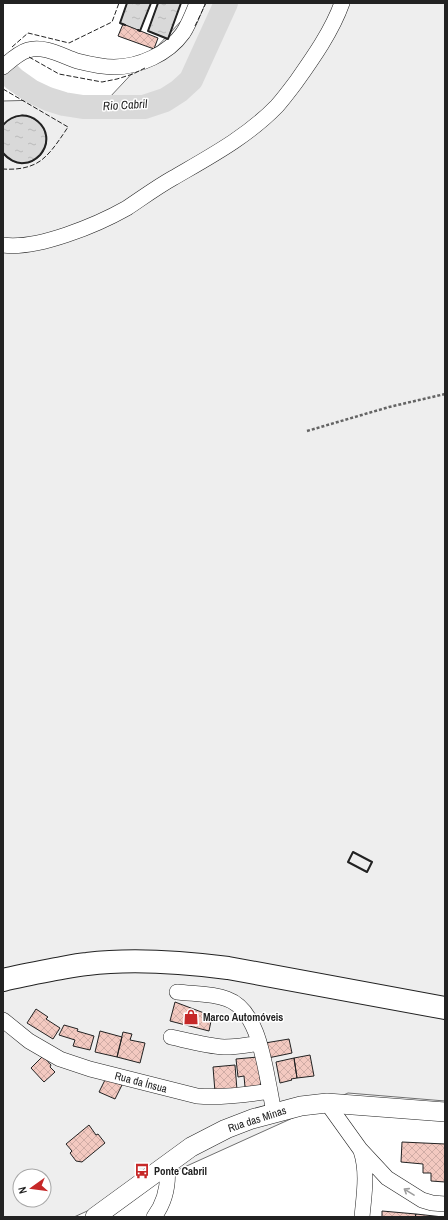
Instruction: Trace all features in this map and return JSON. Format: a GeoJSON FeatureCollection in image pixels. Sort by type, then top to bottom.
{"type":"FeatureCollection","features":[{"type":"Feature","properties":{"kind":"highway"},"geometry":{"type":"LineString","coordinates":[[11,982],[87,964],[110,962],[170,962],[228,968],[445,1008]]}},
{"type":"Feature","properties":{"kind":"highway"},"geometry":{"type":"LineString","coordinates":[[11,982],[112,972],[148,971],[185,973],[213,976],[445,1018]]}},
{"type":"Feature","properties":{"kind":"main road","name":"Rua das Minas"},"geometry":{"type":"LineString","coordinates":[[94,1217],[191,1147],[214,1134],[274,1112],[301,1106],[327,1103],[445,1112]]}},
{"type":"Feature","properties":{"kind":"street"},"geometry":{"type":"LineString","coordinates":[[3,67],[15,57],[28,50],[41,48],[78,61],[99,66],[119,67],[136,63],[160,53],[175,42],[184,32],[197,3]]}},
{"type":"Feature","properties":{"kind":"street"},"geometry":{"type":"LineString","coordinates":[[3,245],[17,245],[45,241],[106,219],[238,139],[285,97],[316,53],[333,23],[342,3]]}},
{"type":"Feature","properties":{"kind":"street"},"geometry":{"type":"LineString","coordinates":[[177,992],[219,997],[234,1002],[243,1011],[252,1024],[259,1043],[274,1112]]}},
{"type":"Feature","properties":{"kind":"street","name":"Rua da Ínsua"},"geometry":{"type":"LineString","coordinates":[[3,1020],[29,1041],[60,1059],[75,1065],[119,1077],[197,1096],[213,1098],[270,1091]]}},
{"type":"Feature","properties":{"kind":"street"},"geometry":{"type":"LineString","coordinates":[[171,1037],[212,1046],[224,1047],[244,1046],[259,1043]]}},
{"type":"Feature","properties":{"kind":"street"},"geometry":{"type":"LineString","coordinates":[[327,1103],[360,1149],[392,1182],[422,1200],[432,1203],[445,1204]]}},
{"type":"Feature","properties":{"kind":"street"},"geometry":{"type":"LineString","coordinates":[[360,1149],[365,1171],[362,1217]]}},
{"type":"Feature","properties":{"kind":"street"},"geometry":{"type":"LineString","coordinates":[[154,1217],[160,1208],[168,1186],[167,1165]]}},
{"type":"Feature","properties":{"kind":"path"},"geometry":{"type":"LineString","coordinates":[[307,431],[389,407],[445,394]]}},
{"type":"Feature","properties":{"kind":"shaded area"},"geometry":{"type":"Polygon","coordinates":[[[198,3],[445,3],[445,1101],[348,1093],[74,1217],[3,1217],[3,101],[109,98],[198,3]]]}},
{"type":"Feature","properties":{"kind":"water"},"geometry":{"type":"Polygon","coordinates":[[[127,3],[151,3],[140,31],[120,23],[127,3]]]}},
{"type":"Feature","properties":{"kind":"water"},"geometry":{"type":"Polygon","coordinates":[[[158,3],[181,3],[168,39],[148,31],[158,3]]]}},
{"type":"Feature","properties":{"kind":"water"},"geometry":{"type":"Polygon","coordinates":[[[22,115],[33,119],[41,125],[45,133],[46,142],[44,150],[39,157],[32,161],[22,163],[11,160],[3,153],[3,125],[12,118],[22,115]]]}},
{"type":"Feature","properties":{"kind":"building"},"geometry":{"type":"Polygon","coordinates":[[[123,24],[158,38],[154,49],[118,36],[123,24]]]}},
{"type":"Feature","properties":{"kind":"building"},"geometry":{"type":"Polygon","coordinates":[[[175,1002],[212,1016],[209,1031],[170,1021],[175,1002]]]}},
{"type":"Feature","properties":{"kind":"building"},"geometry":{"type":"Polygon","coordinates":[[[36,1009],[48,1017],[46,1019],[60,1028],[53,1039],[27,1023],[36,1009]]]}},
{"type":"Feature","properties":{"kind":"building"},"geometry":{"type":"Polygon","coordinates":[[[64,1025],[94,1036],[90,1050],[73,1046],[75,1040],[59,1035],[64,1025]]]}},
{"type":"Feature","properties":{"kind":"building"},"geometry":{"type":"Polygon","coordinates":[[[100,1031],[122,1037],[117,1057],[95,1052],[100,1031]]]}},
{"type":"Feature","properties":{"kind":"building"},"geometry":{"type":"Polygon","coordinates":[[[123,1032],[132,1034],[130,1040],[145,1043],[140,1063],[117,1057],[123,1032]]]}},
{"type":"Feature","properties":{"kind":"building"},"geometry":{"type":"Polygon","coordinates":[[[289,1039],[292,1053],[268,1058],[265,1043],[289,1039]]]}},
{"type":"Feature","properties":{"kind":"building"},"geometry":{"type":"Polygon","coordinates":[[[310,1055],[314,1076],[297,1078],[294,1058],[310,1055]]]}},
{"type":"Feature","properties":{"kind":"building"},"geometry":{"type":"Polygon","coordinates":[[[43,1056],[55,1072],[44,1082],[31,1068],[43,1056]]]}},
{"type":"Feature","properties":{"kind":"building"},"geometry":{"type":"Polygon","coordinates":[[[258,1057],[261,1086],[245,1087],[244,1076],[238,1077],[236,1059],[258,1057]]]}},
{"type":"Feature","properties":{"kind":"building"},"geometry":{"type":"Polygon","coordinates":[[[294,1058],[297,1078],[280,1083],[276,1062],[294,1058]]]}},
{"type":"Feature","properties":{"kind":"building"},"geometry":{"type":"Polygon","coordinates":[[[235,1065],[237,1090],[215,1092],[213,1067],[235,1065]]]}},
{"type":"Feature","properties":{"kind":"building"},"geometry":{"type":"Polygon","coordinates":[[[106,1078],[122,1085],[115,1099],[99,1092],[106,1078]]]}},
{"type":"Feature","properties":{"kind":"building"},"geometry":{"type":"Polygon","coordinates":[[[89,1125],[96,1135],[98,1134],[105,1143],[82,1162],[76,1161],[70,1153],[72,1151],[66,1144],[89,1125]]]}},
{"type":"Feature","properties":{"kind":"building"},"geometry":{"type":"Polygon","coordinates":[[[402,1142],[445,1144],[445,1182],[431,1181],[431,1173],[423,1173],[423,1164],[401,1162],[402,1142]]]}},
{"type":"Feature","properties":{"kind":"building"},"geometry":{"type":"Polygon","coordinates":[[[382,1211],[416,1214],[415,1217],[382,1217],[382,1211]]]}},
{"type":"Feature","properties":{"kind":"building"},"geometry":{"type":"Polygon","coordinates":[[[416,1214],[443,1217],[415,1217],[416,1214]]]}},
{"type":"Feature","properties":{"kind":"waterway","name":"Rio Cabril"},"geometry":{"type":"LineString","coordinates":[[3,68],[14,79],[31,91],[48,99],[64,104],[83,107],[144,107],[165,100],[179,91],[191,80],[226,3]]}},
{"type":"Feature","properties":{"kind":"fence"},"geometry":{"type":"LineString","coordinates":[[12,47],[28,33],[69,43],[112,22],[119,3]]}},
{"type":"Feature","properties":{"kind":"fence"},"geometry":{"type":"LineString","coordinates":[[195,26],[206,3]]}},
{"type":"Feature","properties":{"kind":"fence"},"geometry":{"type":"LineString","coordinates":[[29,57],[59,74],[102,82],[133,74],[145,68]]}},
{"type":"Feature","properties":{"kind":"fence"},"geometry":{"type":"LineString","coordinates":[[3,89],[68,127],[51,151],[41,161],[25,168],[3,169]]}},
{"type":"Feature","properties":{"kind":"wall"},"geometry":{"type":"LineString","coordinates":[[125,25],[120,23],[127,3]]}},
{"type":"Feature","properties":{"kind":"wall"},"geometry":{"type":"LineString","coordinates":[[138,30],[140,31],[151,3]]}},
{"type":"Feature","properties":{"kind":"wall"},"geometry":{"type":"LineString","coordinates":[[158,3],[148,31],[168,39],[181,3]]}},
{"type":"Feature","properties":{"kind":"wall"},"geometry":{"type":"LineString","coordinates":[[3,125],[12,118],[21,116],[30,117],[38,121],[46,136],[45,146],[40,155],[31,162],[15,162],[3,153]]}},
{"type":"Feature","properties":{"kind":"wall"},"geometry":{"type":"LineString","coordinates":[[353,852],[372,862],[367,872],[348,862],[353,852]]}},
{"type":"Feature","properties":{"kind":"place","name":"Marco Automóveis"},"geometry":{"type":"Point","coordinates":[191,1017]}},
{"type":"Feature","properties":{"kind":"place","name":"Ponte Cabril"},"geometry":{"type":"Point","coordinates":[142,1171]}}]}
